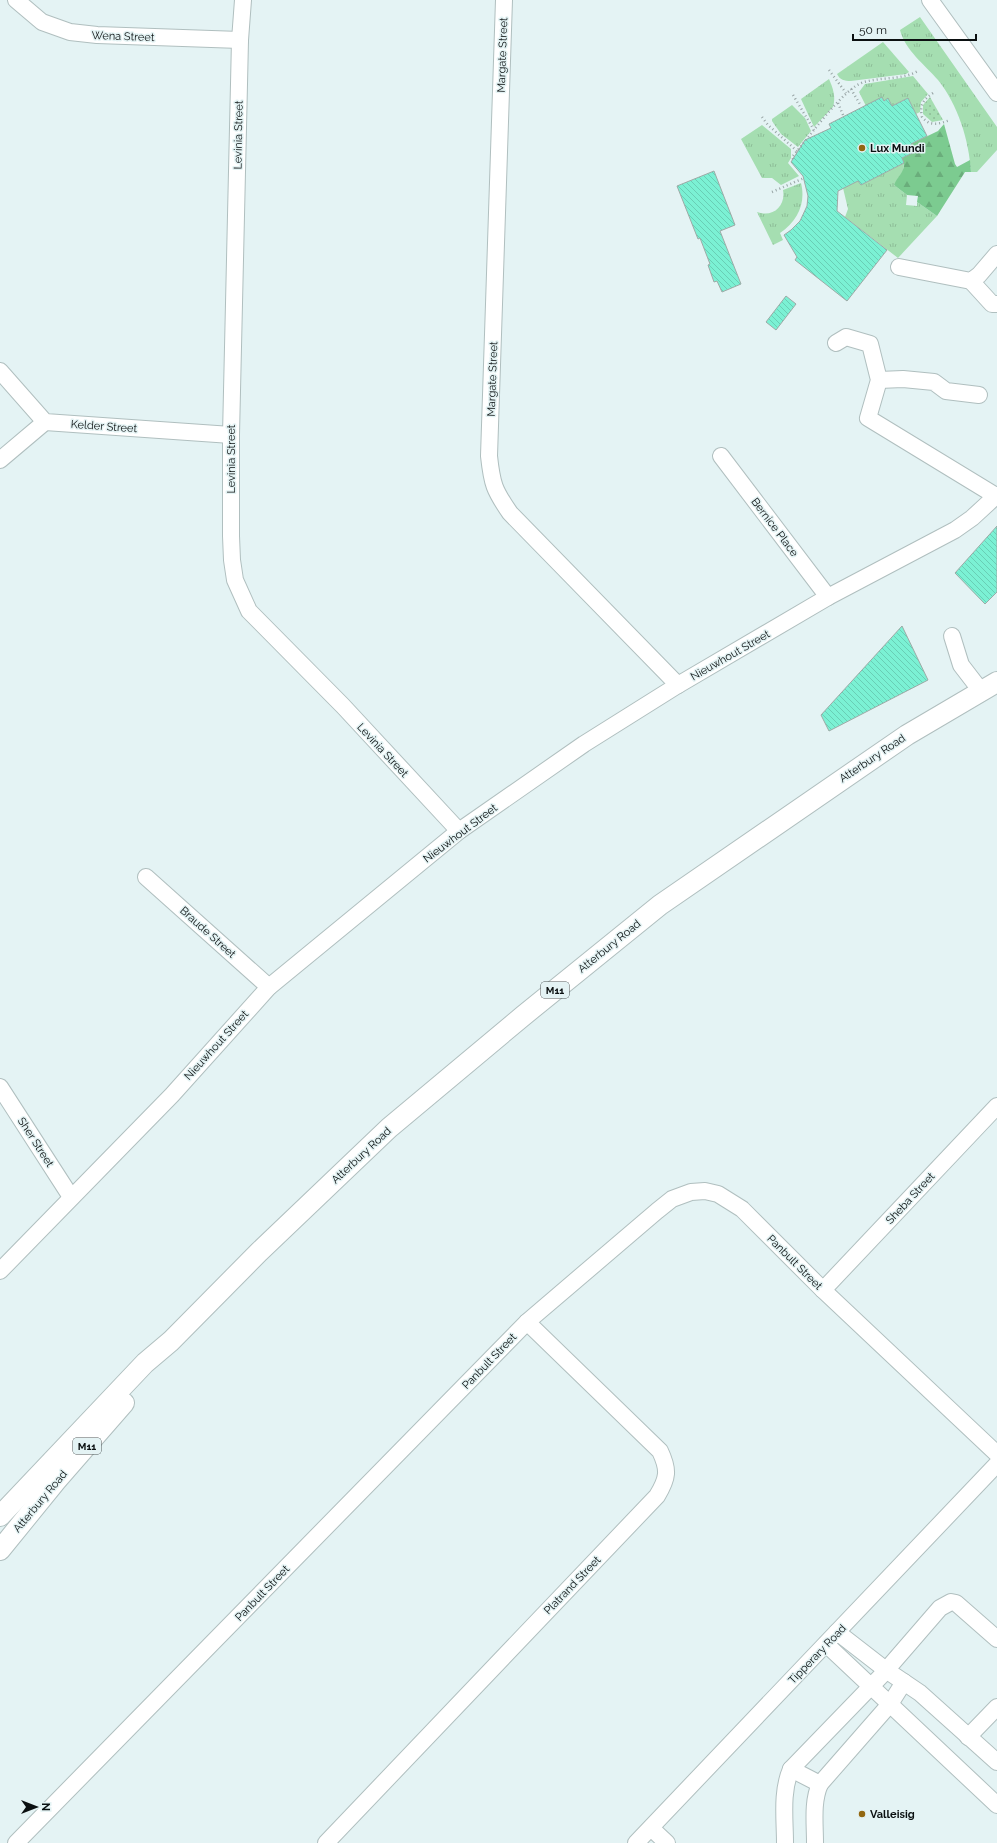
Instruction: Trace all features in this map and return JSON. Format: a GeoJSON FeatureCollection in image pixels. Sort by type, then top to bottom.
{"type":"FeatureCollection","features":[{"type":"Feature","properties":{"kind":"main road","name":"Atterbury Road"},"geometry":{"type":"LineString","coordinates":[[0,1516],[145,1363],[171,1341],[259,1252],[389,1128],[523,1016],[660,905],[907,735],[989,687]]}},
{"type":"Feature","properties":{"kind":"main road","name":"Atterbury Road"},"geometry":{"type":"LineString","coordinates":[[0,1550],[56,1481],[152,1372],[171,1341]]}},
{"type":"Feature","properties":{"kind":"street","name":"Wena Street"},"geometry":{"type":"LineString","coordinates":[[16,0],[42,22],[70,32],[97,35],[240,40]]}},
{"type":"Feature","properties":{"kind":"street","name":"Levinia Street"},"geometry":{"type":"LineString","coordinates":[[243,0],[240,40],[231,435],[232,560],[235,580],[249,611],[343,706],[459,831]]}},
{"type":"Feature","properties":{"kind":"street","name":"Margate Street"},"geometry":{"type":"LineString","coordinates":[[504,0],[490,448],[491,478],[496,494],[510,513],[678,685]]}},
{"type":"Feature","properties":{"kind":"street"},"geometry":{"type":"LineString","coordinates":[[930,0],[997,93]]}},
{"type":"Feature","properties":{"kind":"street"},"geometry":{"type":"LineString","coordinates":[[971,281],[979,275],[997,254]]}},
{"type":"Feature","properties":{"kind":"street"},"geometry":{"type":"LineString","coordinates":[[899,267],[971,281],[992,304],[997,304]]}},
{"type":"Feature","properties":{"kind":"street"},"geometry":{"type":"LineString","coordinates":[[836,343],[846,337],[870,344],[879,380],[868,418],[996,495]]}},
{"type":"Feature","properties":{"kind":"street"},"geometry":{"type":"LineString","coordinates":[[0,371],[45,422],[0,460]]}},
{"type":"Feature","properties":{"kind":"street"},"geometry":{"type":"LineString","coordinates":[[879,380],[903,379],[934,382],[946,391],[979,395]]}},
{"type":"Feature","properties":{"kind":"street","name":"Kelder Street"},"geometry":{"type":"LineString","coordinates":[[45,422],[231,435]]}},
{"type":"Feature","properties":{"kind":"street","name":"Bernice Place"},"geometry":{"type":"LineString","coordinates":[[721,456],[828,597]]}},
{"type":"Feature","properties":{"kind":"street","name":"Nieuwhout Street"},"geometry":{"type":"LineString","coordinates":[[0,1271],[172,1095],[269,987],[459,831],[584,744],[678,685],[828,597],[955,530],[972,518],[996,495]]}},
{"type":"Feature","properties":{"kind":"street"},"geometry":{"type":"LineString","coordinates":[[952,636],[961,664],[989,687]]}},
{"type":"Feature","properties":{"kind":"street","name":"Braude Street"},"geometry":{"type":"LineString","coordinates":[[146,877],[269,987]]}},
{"type":"Feature","properties":{"kind":"street","name":"Sher Street"},"geometry":{"type":"LineString","coordinates":[[0,1087],[71,1197]]}},
{"type":"Feature","properties":{"kind":"street","name":"Sheba Street"},"geometry":{"type":"LineString","coordinates":[[823,1290],[997,1106]]}},
{"type":"Feature","properties":{"kind":"street","name":"Panbult Street"},"geometry":{"type":"LineString","coordinates":[[16,1843],[527,1322],[672,1199],[691,1192],[705,1191],[718,1194],[742,1209],[823,1290],[997,1454]]}},
{"type":"Feature","properties":{"kind":"street","name":"Platrand Street"},"geometry":{"type":"LineString","coordinates":[[326,1843],[657,1496],[663,1487],[667,1475],[666,1463],[660,1450],[527,1322]]}},
{"type":"Feature","properties":{"kind":"street","name":"Tipperary Road"},"geometry":{"type":"LineString","coordinates":[[636,1843],[997,1464]]}},
{"type":"Feature","properties":{"kind":"street"},"geometry":{"type":"LineString","coordinates":[[785,1843],[785,1789],[786,1779],[791,1769],[872,1686],[940,1608],[951,1602],[961,1606],[997,1639]]}},
{"type":"Feature","properties":{"kind":"street"},"geometry":{"type":"LineString","coordinates":[[832,1638],[886,1670],[920,1693],[997,1762]]}},
{"type":"Feature","properties":{"kind":"street"},"geometry":{"type":"LineString","coordinates":[[832,1638],[872,1686],[997,1805]]}},
{"type":"Feature","properties":{"kind":"street"},"geometry":{"type":"LineString","coordinates":[[815,1843],[815,1802],[816,1793],[820,1784],[890,1704],[904,1682]]}},
{"type":"Feature","properties":{"kind":"street"},"geometry":{"type":"LineString","coordinates":[[968,1737],[995,1713]]}},
{"type":"Feature","properties":{"kind":"street"},"geometry":{"type":"LineString","coordinates":[[791,1769],[820,1784]]}},
{"type":"Feature","properties":{"kind":"street"},"geometry":{"type":"LineString","coordinates":[[651,1828],[667,1843]]}},
{"type":"Feature","properties":{"kind":"path"},"geometry":{"type":"LineString","coordinates":[[829,70],[846,93]]}},
{"type":"Feature","properties":{"kind":"path"},"geometry":{"type":"LineString","coordinates":[[793,159],[792,157],[851,88],[864,82],[911,75],[918,71]]}},
{"type":"Feature","properties":{"kind":"path"},"geometry":{"type":"LineString","coordinates":[[851,88],[861,106]]}},
{"type":"Feature","properties":{"kind":"path"},"geometry":{"type":"LineString","coordinates":[[933,93],[924,100],[921,106],[922,117],[932,124],[950,120]]}},
{"type":"Feature","properties":{"kind":"path"},"geometry":{"type":"LineString","coordinates":[[793,95],[815,131]]}},
{"type":"Feature","properties":{"kind":"path"},"geometry":{"type":"LineString","coordinates":[[837,103],[843,115]]}},
{"type":"Feature","properties":{"kind":"path"},"geometry":{"type":"LineString","coordinates":[[762,117],[768,125],[797,151]]}},
{"type":"Feature","properties":{"kind":"path"},"geometry":{"type":"LineString","coordinates":[[772,192],[804,178]]}},
{"type":"Feature","properties":{"kind":"green space"},"geometry":{"type":"Polygon","coordinates":[[[920,17],[997,127],[997,150],[977,172],[971,172],[965,135],[951,100],[938,80],[911,51],[900,30],[920,17]]]}},
{"type":"Feature","properties":{"kind":"green space"},"geometry":{"type":"Polygon","coordinates":[[[883,42],[909,72],[906,74],[851,81],[842,80],[839,78],[837,74],[883,42]]]}},
{"type":"Feature","properties":{"kind":"green space"},"geometry":{"type":"Polygon","coordinates":[[[913,76],[928,94],[921,102],[920,112],[916,114],[908,98],[892,106],[888,99],[866,106],[859,92],[865,84],[913,76]]]}},
{"type":"Feature","properties":{"kind":"green space"},"geometry":{"type":"Polygon","coordinates":[[[829,79],[834,93],[833,107],[814,127],[801,99],[829,79]]]}},
{"type":"Feature","properties":{"kind":"green space"},"geometry":{"type":"Polygon","coordinates":[[[930,97],[943,120],[932,122],[923,114],[923,105],[930,97]]]}},
{"type":"Feature","properties":{"kind":"green space"},"geometry":{"type":"Polygon","coordinates":[[[792,105],[805,118],[811,131],[798,147],[781,134],[772,121],[772,119],[792,105]]]}},
{"type":"Feature","properties":{"kind":"green space"},"geometry":{"type":"Polygon","coordinates":[[[944,124],[955,164],[957,167],[970,160],[971,172],[965,172],[937,216],[917,202],[918,196],[907,195],[894,185],[904,166],[902,158],[915,152],[911,144],[938,131],[944,124]]]}},
{"type":"Feature","properties":{"kind":"green space"},"geometry":{"type":"Polygon","coordinates":[[[762,125],[791,149],[791,158],[788,163],[799,176],[781,185],[772,178],[762,178],[741,139],[762,125]]]}},
{"type":"Feature","properties":{"kind":"green space"},"geometry":{"type":"Polygon","coordinates":[[[904,163],[903,171],[894,185],[907,195],[906,205],[917,206],[917,202],[937,216],[898,258],[845,217],[848,209],[843,188],[858,181],[861,185],[904,163]]]}},
{"type":"Feature","properties":{"kind":"green space"},"geometry":{"type":"Polygon","coordinates":[[[801,183],[802,198],[799,211],[792,223],[780,233],[783,240],[773,245],[757,212],[773,212],[780,206],[783,190],[801,183]]]}},
{"type":"Feature","properties":{"kind":"building"},"geometry":{"type":"Polygon","coordinates":[[[882,97],[884,101],[888,98],[892,106],[908,98],[927,136],[911,144],[915,152],[902,158],[904,163],[861,185],[858,181],[838,191],[837,211],[887,250],[847,301],[795,260],[797,257],[784,235],[800,221],[807,206],[808,196],[803,176],[791,162],[805,140],[831,128],[829,124],[882,97]]]}},
{"type":"Feature","properties":{"kind":"building"},"geometry":{"type":"Polygon","coordinates":[[[714,171],[735,225],[720,231],[741,284],[722,292],[717,281],[714,282],[708,265],[710,264],[700,238],[698,239],[677,186],[714,171]]]}},
{"type":"Feature","properties":{"kind":"building"},"geometry":{"type":"Polygon","coordinates":[[[786,296],[796,304],[776,330],[766,322],[786,296]]]}},
{"type":"Feature","properties":{"kind":"building"},"geometry":{"type":"Polygon","coordinates":[[[997,526],[997,592],[985,604],[955,573],[997,526]]]}},
{"type":"Feature","properties":{"kind":"building"},"geometry":{"type":"Polygon","coordinates":[[[902,626],[928,680],[829,731],[821,715],[902,626]]]}},
{"type":"Feature","properties":{"kind":"place","name":"Lux Mundi"},"geometry":{"type":"Point","coordinates":[862,148]}},
{"type":"Feature","properties":{"kind":"place","name":"Valleisig"},"geometry":{"type":"Point","coordinates":[862,1814]}}]}
